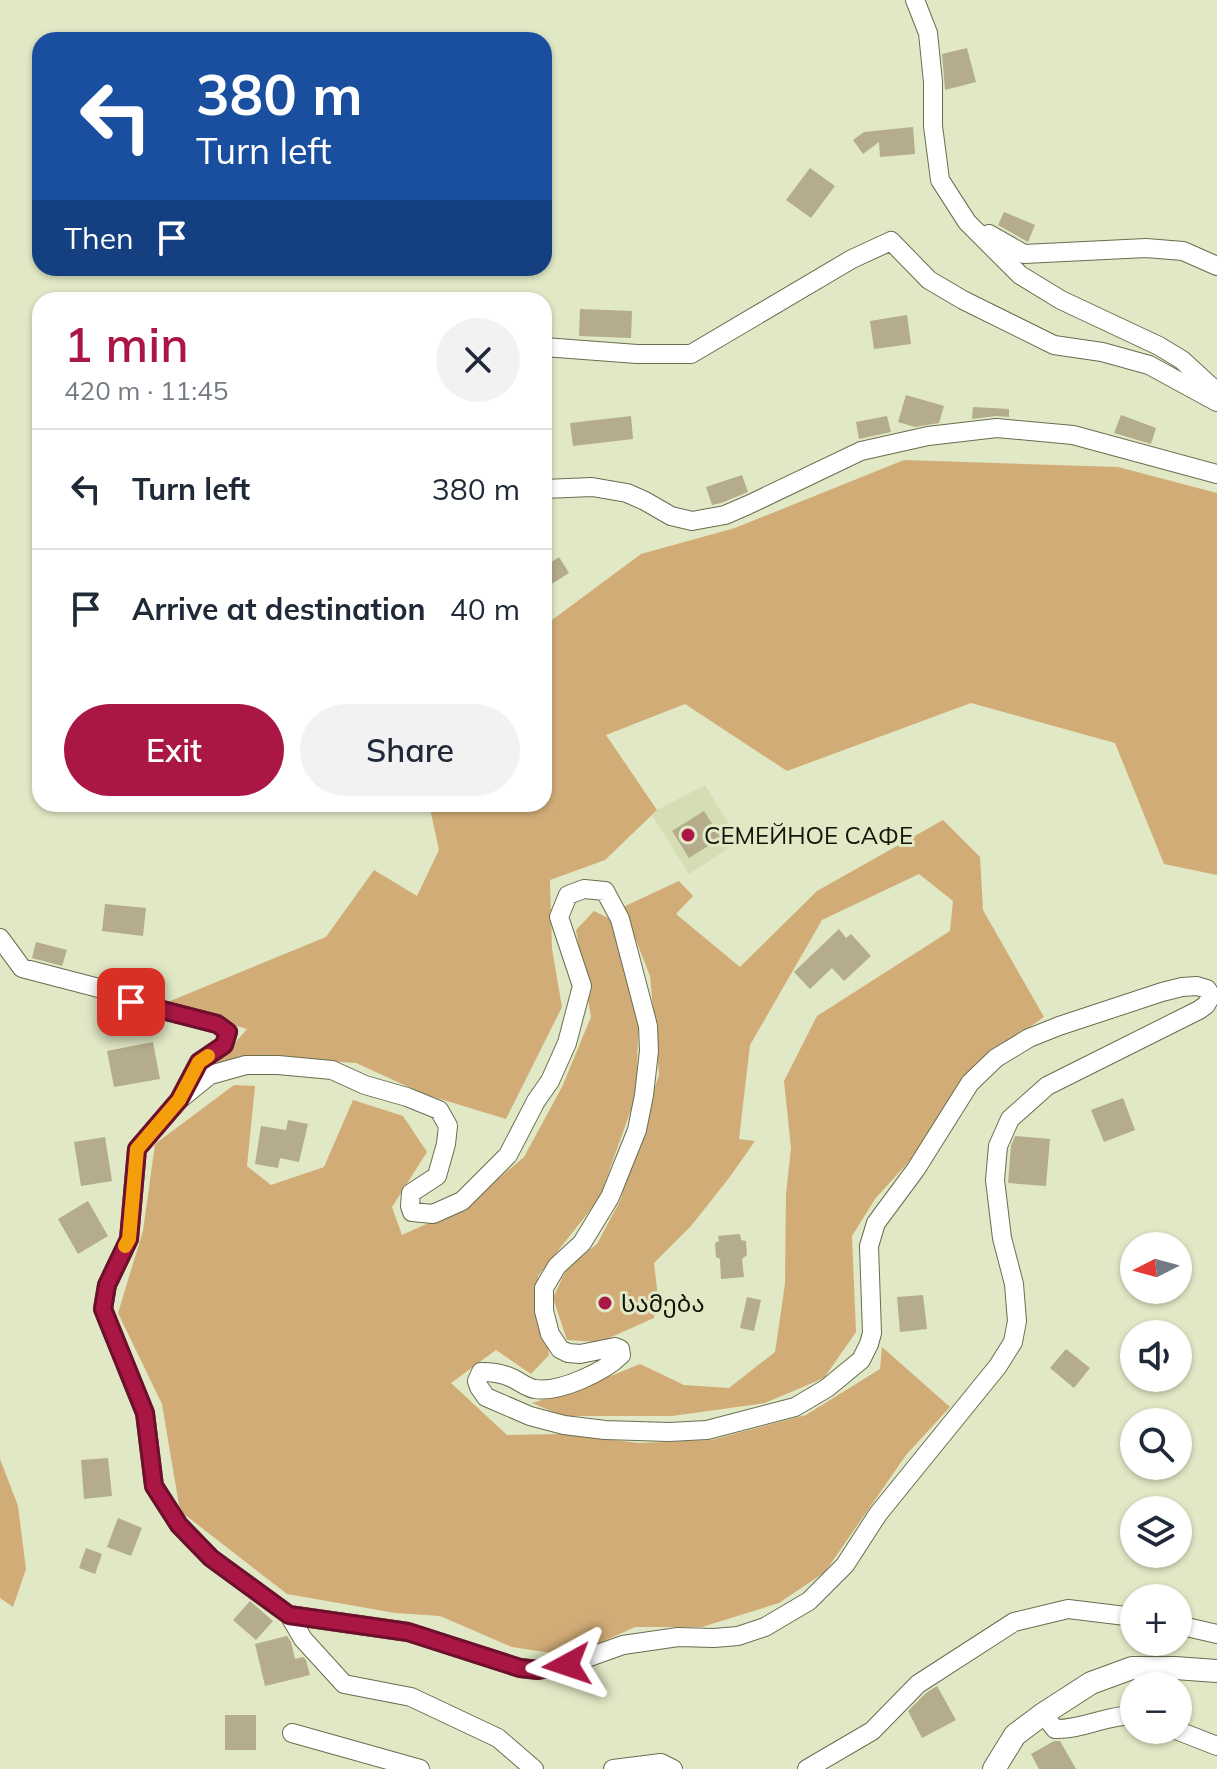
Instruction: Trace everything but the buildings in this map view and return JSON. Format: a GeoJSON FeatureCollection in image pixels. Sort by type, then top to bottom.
{"type":"FeatureCollection","features":[{"type":"Feature","properties":{"kind":"street"},"geometry":{"type":"LineString","coordinates":[[915,0],[928,33],[933,126],[940,180],[967,222],[1020,275],[1061,300],[1159,346],[1182,360],[1217,392]]}},
{"type":"Feature","properties":{"kind":"street"},"geometry":{"type":"LineString","coordinates":[[967,222],[1024,254],[1146,248],[1183,251],[1217,266]]}},
{"type":"Feature","properties":{"kind":"street"},"geometry":{"type":"LineString","coordinates":[[552,348],[637,354],[691,354],[852,259],[891,241],[929,280],[1054,345],[1102,352],[1149,365],[1217,402]]}},
{"type":"Feature","properties":{"kind":"street"},"geometry":{"type":"LineString","coordinates":[[552,489],[592,487],[627,493],[671,516],[692,521],[725,515],[861,451],[928,436],[997,428],[1073,435],[1217,474]]}},
{"type":"Feature","properties":{"kind":"street"},"geometry":{"type":"LineString","coordinates":[[289,1615],[408,1632],[520,1668],[538,1670],[567,1665],[623,1645],[678,1637],[738,1636],[765,1627],[809,1601],[845,1565],[878,1514],[998,1366],[1013,1342],[1017,1321],[1014,1284],[1002,1238],[995,1180],[998,1146],[1010,1119],[1047,1086],[1199,1010],[1211,996],[1207,989],[1197,986],[1162,992],[1059,1026],[1029,1038],[996,1058],[970,1083],[916,1169],[876,1223],[869,1246],[872,1333],[861,1360],[827,1388],[795,1407],[707,1430],[605,1430],[564,1425],[530,1416],[486,1397],[477,1381],[481,1372],[492,1372],[534,1389],[565,1387],[598,1372],[621,1355],[620,1349],[615,1347],[580,1354],[560,1349],[550,1334],[544,1311],[544,1288],[557,1266],[582,1243],[610,1197],[637,1130],[644,1095],[649,1051],[648,1026],[620,919],[605,891],[584,889],[568,895],[559,917],[582,986],[567,1043],[550,1081],[508,1155],[462,1201],[433,1214],[412,1212],[410,1206],[411,1193],[437,1176],[448,1126],[439,1110],[365,1085],[332,1070],[246,1065],[210,1075],[179,1100],[137,1149],[129,1239],[107,1285],[103,1309],[145,1413],[154,1486],[179,1525],[211,1558],[289,1615],[303,1639],[344,1684],[411,1697],[498,1738],[534,1769]]}},
{"type":"Feature","properties":{"kind":"street"},"geometry":{"type":"LineString","coordinates":[[0,938],[22,968],[114,992],[131,1002],[217,1024],[228,1032],[224,1045],[199,1062],[179,1100]]}},
{"type":"Feature","properties":{"kind":"street"},"geometry":{"type":"LineString","coordinates":[[807,1769],[872,1731],[918,1684],[1014,1622],[1068,1609],[1120,1615]]}},
{"type":"Feature","properties":{"kind":"street"},"geometry":{"type":"LineString","coordinates":[[1192,1628],[1217,1634]]}},
{"type":"Feature","properties":{"kind":"street"},"geometry":{"type":"LineString","coordinates":[[994,1769],[1015,1735],[1091,1683],[1132,1668],[1217,1671]]}},
{"type":"Feature","properties":{"kind":"street"},"geometry":{"type":"LineString","coordinates":[[1043,1714],[1055,1729],[1067,1730],[1120,1716]]}},
{"type":"Feature","properties":{"kind":"street"},"geometry":{"type":"LineString","coordinates":[[292,1733],[420,1769]]}},
{"type":"Feature","properties":{"kind":"street"},"geometry":{"type":"LineString","coordinates":[[1192,1736],[1217,1746]]}},
{"type":"Feature","properties":{"kind":"street"},"geometry":{"type":"LineString","coordinates":[[613,1769],[661,1763],[673,1769]]}},
{"type":"Feature","properties":{"kind":"shaded area"},"geometry":{"type":"Polygon","coordinates":[[[904,460],[1118,467],[1217,493],[1217,875],[1164,864],[1115,743],[971,703],[787,771],[685,704],[606,735],[657,810],[605,860],[550,880],[552,949],[562,1007],[506,1119],[424,1094],[356,1063],[268,1057],[210,1071],[247,1029],[163,1004],[326,937],[374,870],[417,896],[439,850],[431,812],[552,812],[552,620],[641,554],[735,528],[904,460]]]}},
{"type":"Feature","properties":{"kind":"shaded area"},"geometry":{"type":"Polygon","coordinates":[[[705,785],[739,841],[689,874],[652,815],[705,785]]]}},
{"type":"Feature","properties":{"kind":"shaded area"},"geometry":{"type":"Polygon","coordinates":[[[943,820],[980,857],[983,910],[1044,1017],[992,1053],[922,1147],[875,1199],[852,1236],[856,1332],[824,1378],[765,1403],[672,1416],[563,1416],[532,1403],[579,1389],[640,1364],[684,1385],[729,1388],[775,1352],[785,1284],[786,1194],[791,1148],[784,1081],[817,1016],[950,931],[953,901],[919,874],[822,920],[750,1045],[739,1139],[755,1141],[691,1226],[654,1263],[658,1297],[654,1318],[600,1342],[567,1340],[553,1298],[567,1268],[597,1244],[621,1199],[631,1157],[659,1075],[650,976],[623,907],[679,881],[693,896],[676,914],[740,967],[817,891],[943,820]]]}},
{"type":"Feature","properties":{"kind":"shaded area"},"geometry":{"type":"Polygon","coordinates":[[[594,911],[612,920],[639,1013],[636,1096],[599,1199],[538,1276],[549,1355],[531,1374],[496,1350],[451,1383],[507,1435],[561,1434],[639,1443],[711,1440],[806,1415],[880,1369],[882,1347],[950,1407],[906,1455],[825,1572],[779,1603],[702,1627],[635,1627],[571,1656],[512,1647],[440,1616],[395,1613],[287,1594],[180,1511],[162,1404],[118,1313],[143,1231],[155,1144],[234,1085],[255,1086],[247,1166],[271,1185],[324,1167],[353,1100],[403,1116],[427,1152],[392,1207],[402,1235],[466,1206],[524,1157],[562,1087],[591,1017],[576,930],[594,911]]]}},
{"type":"Feature","properties":{"kind":"shaded area"},"geometry":{"type":"Polygon","coordinates":[[[0,1459],[18,1506],[26,1569],[13,1607],[0,1598],[0,1459]]]}},
{"type":"Feature","properties":{"kind":"slow traffic"},"geometry":{"type":"LineString","coordinates":[[125,1246],[129,1239],[137,1149],[179,1100],[199,1062],[208,1056]]}},
{"type":"Feature","properties":{"kind":"place","name":"СЕМЕЙНОЕ САФЕ"},"geometry":{"type":"Point","coordinates":[688,835]}},
{"type":"Feature","properties":{"kind":"place","name":"სამება"},"geometry":{"type":"Point","coordinates":[605,1303]}},
{"type":"Feature","properties":{"kind":"route"},"geometry":{"type":"LineString","coordinates":[[131,1002],[217,1024],[228,1032],[224,1045],[199,1062],[179,1100],[137,1149],[129,1239],[107,1285],[103,1309],[145,1413],[154,1486],[179,1525],[211,1558],[289,1615],[408,1632],[520,1668],[538,1670],[567,1665]]}}]}
